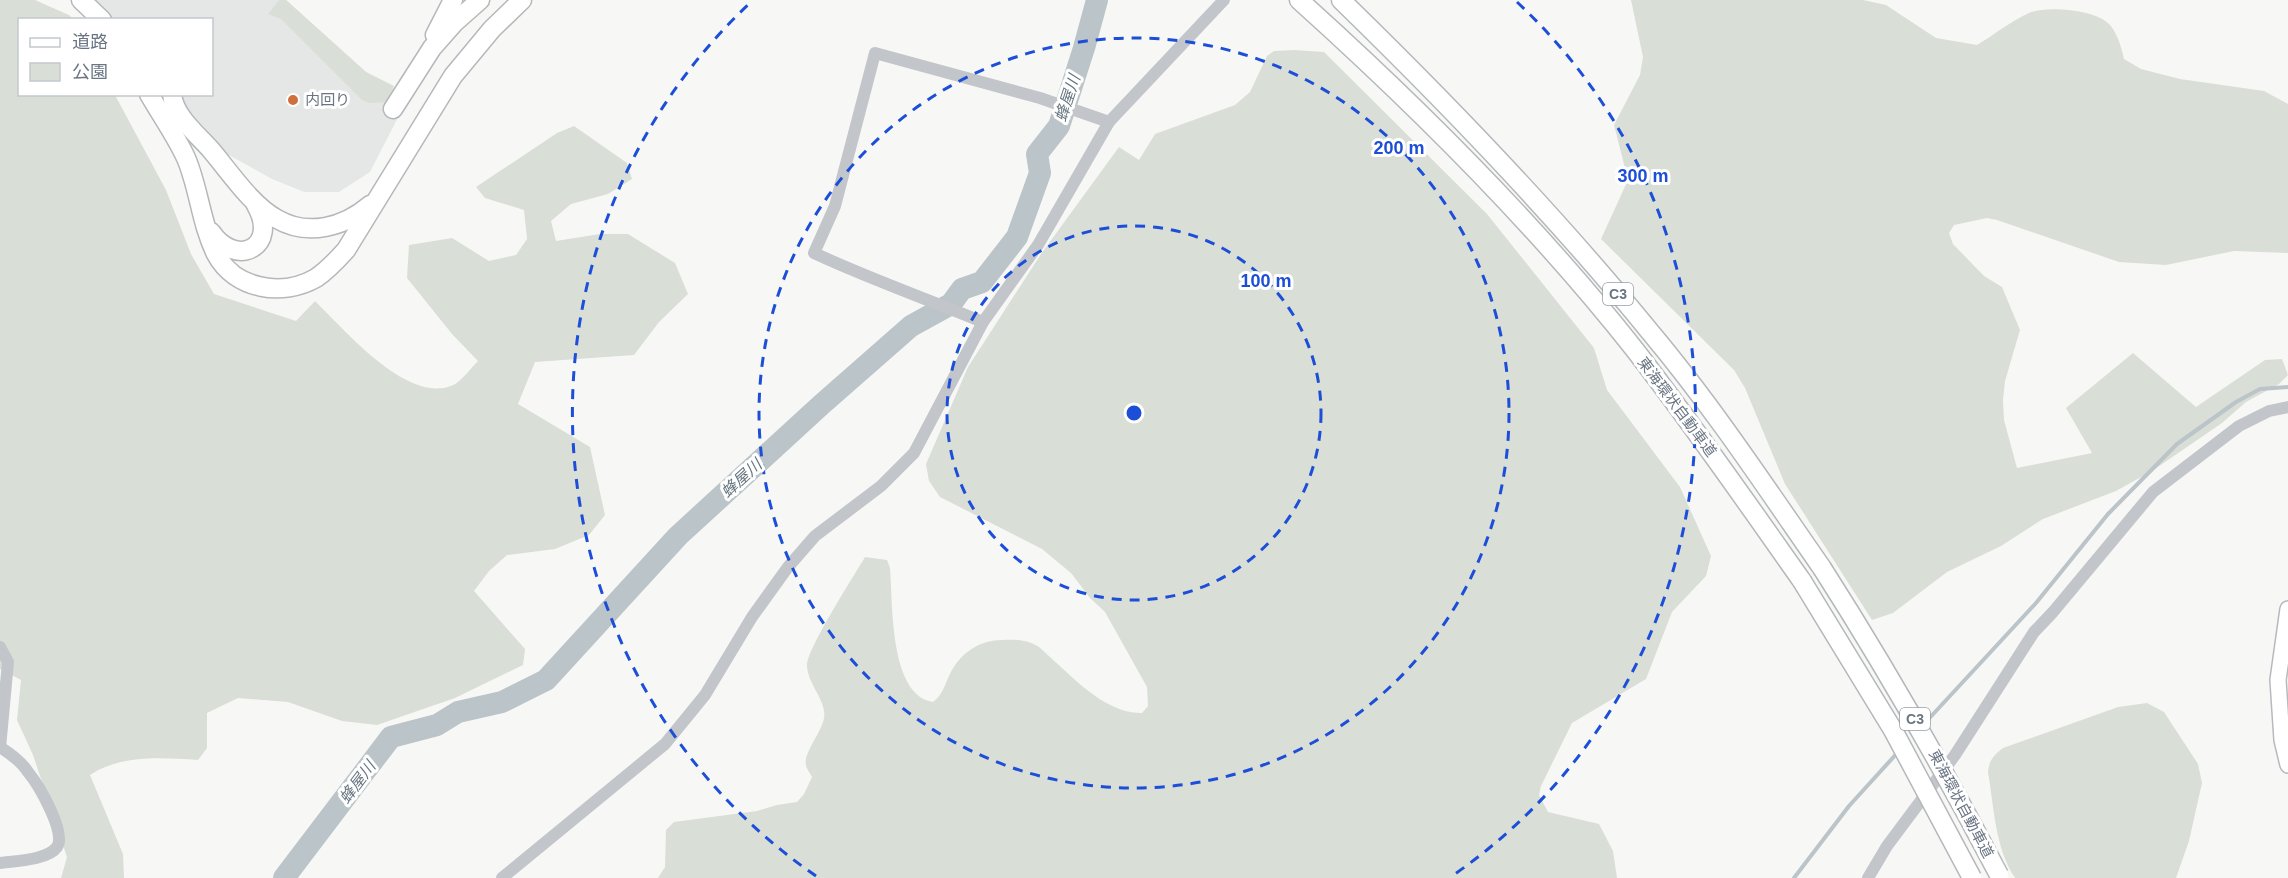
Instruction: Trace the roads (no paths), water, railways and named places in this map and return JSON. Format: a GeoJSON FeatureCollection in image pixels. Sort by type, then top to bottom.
{"type":"FeatureCollection","features":[{"type":"Feature","properties":{"kind":"highway"},"geometry":{"type":"LineString","coordinates":[[81,0],[100,18]]}},
{"type":"Feature","properties":{"kind":"highway"},"geometry":{"type":"LineString","coordinates":[[393,110],[421,63],[453,0]]}},
{"type":"Feature","properties":{"kind":"highway"},"geometry":{"type":"LineString","coordinates":[[421,63],[443,34],[480,0]]}},
{"type":"Feature","properties":{"kind":"highway"},"geometry":{"type":"LineString","coordinates":[[150,96],[186,158],[217,256],[239,278],[258,287],[280,289],[292,287],[316,277],[338,260],[453,76],[485,37],[522,0]]}},
{"type":"Feature","properties":{"kind":"highway"},"geometry":{"type":"LineString","coordinates":[[1287,0],[1369,63]]}},
{"type":"Feature","properties":{"kind":"highway","name":"東海環状自動車道"},"geometry":{"type":"LineString","coordinates":[[1299,0],[1369,63],[1503,198],[1633,348],[1698,433],[1802,581],[1893,730],[1972,878]]}},
{"type":"Feature","properties":{"kind":"highway","name":"東海環状自動車道"},"geometry":{"type":"LineString","coordinates":[[1341,0],[1523,184],[1653,334],[1822,568],[1870,643],[1913,717],[2000,876]]}},
{"type":"Feature","properties":{"kind":"highway"},"geometry":{"type":"LineString","coordinates":[[172,96],[175,107],[180,114],[252,197],[277,220],[296,226],[316,228],[343,223],[378,198]]}},
{"type":"Feature","properties":{"kind":"highway"},"geometry":{"type":"LineString","coordinates":[[207,226],[222,246],[237,251],[251,249],[261,240],[264,227],[263,219],[252,197]]}},
{"type":"Feature","properties":{"kind":"main road"},"geometry":{"type":"LineString","coordinates":[[2288,609],[2278,680],[2282,740],[2288,765]]}},
{"type":"Feature","properties":{"kind":"street"},"geometry":{"type":"LineString","coordinates":[[502,878],[665,744],[705,695],[752,617],[788,567],[815,536],[881,486],[914,453],[983,322],[1038,244],[1108,122],[1224,0]]}},
{"type":"Feature","properties":{"kind":"street"},"geometry":{"type":"LineString","coordinates":[[983,322],[869,278],[814,253],[835,206],[875,53],[1040,98],[1108,122]]}},
{"type":"Feature","properties":{"kind":"street"},"geometry":{"type":"LineString","coordinates":[[1868,878],[1887,846],[1955,755],[2034,632],[2153,492],[2239,426],[2269,411],[2288,406]]}},
{"type":"Feature","properties":{"kind":"street"},"geometry":{"type":"LineString","coordinates":[[0,647],[8,662],[0,748],[14,756],[28,771],[43,796],[60,838],[58,846],[49,854],[0,863]]}},
{"type":"Feature","properties":{"kind":"waterway","name":"蜂屋川"},"geometry":{"type":"LineString","coordinates":[[284,878],[391,737],[437,725],[458,712],[502,702],[546,680],[678,536],[821,405],[911,326],[951,304],[962,289],[982,282],[1017,237],[1040,173],[1037,154],[1059,126],[1097,0]]}},
{"type":"Feature","properties":{"kind":"waterway"},"geometry":{"type":"LineString","coordinates":[[1924,724],[2036,603],[2108,514],[2177,444],[2236,402],[2260,389],[2288,387]]}},
{"type":"Feature","properties":{"kind":"waterway"},"geometry":{"type":"LineString","coordinates":[[1794,878],[1849,806],[1899,751]]}},
{"type":"Feature","properties":{"kind":"place","name":"内回り"},"geometry":{"type":"Point","coordinates":[293,100]}}]}
